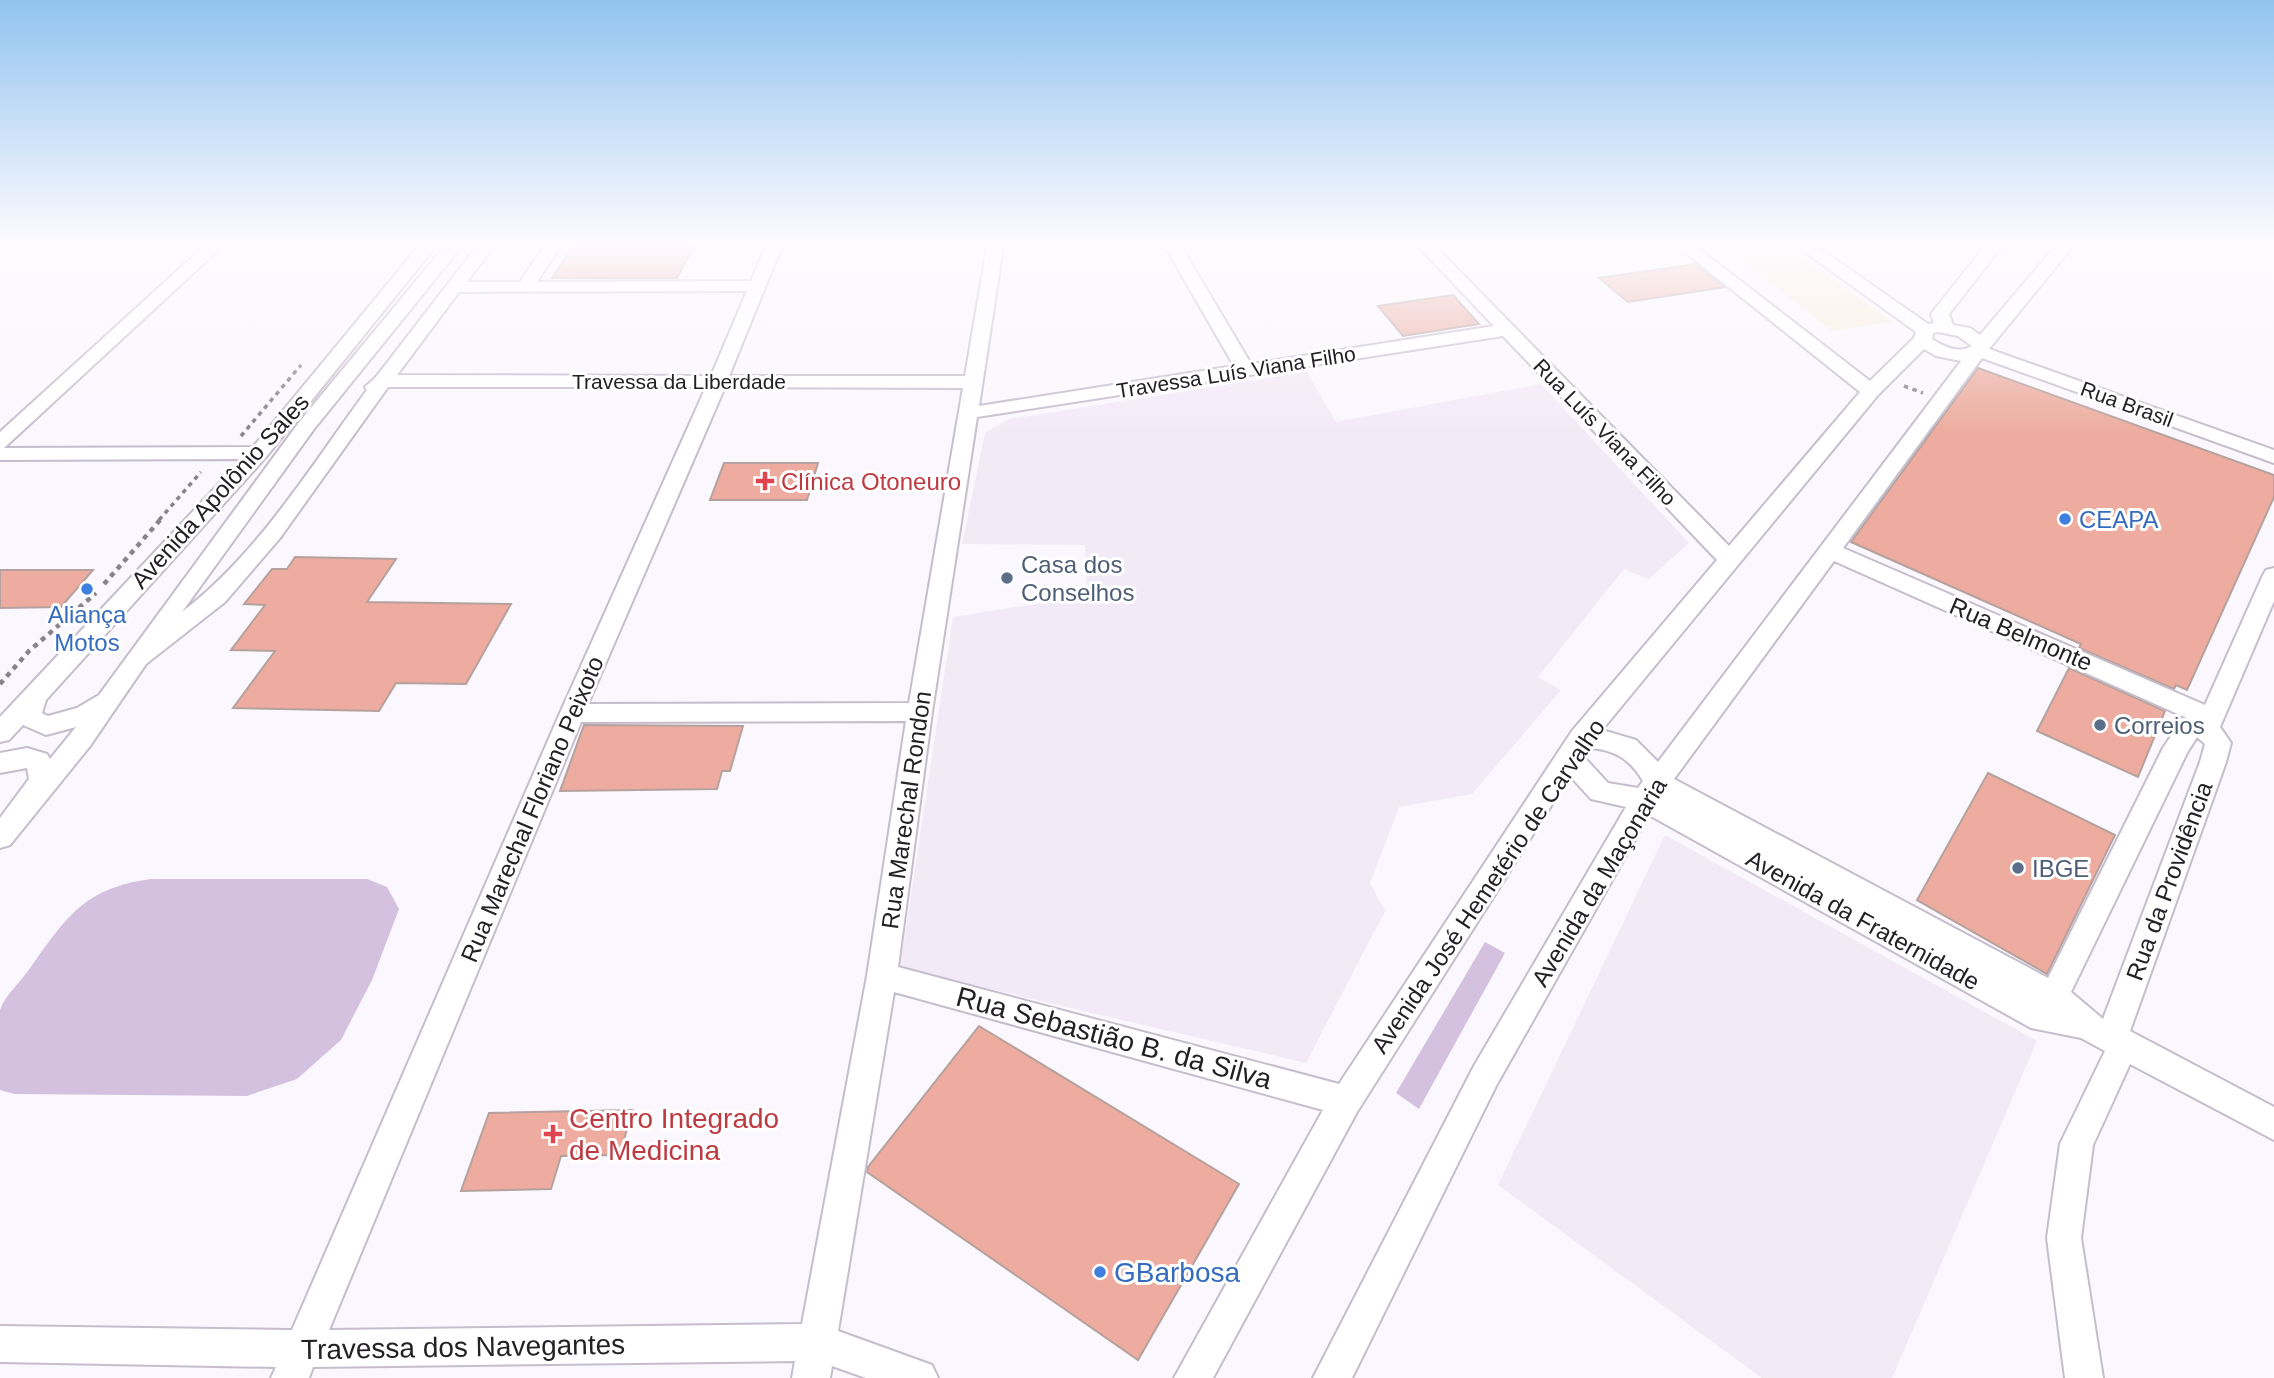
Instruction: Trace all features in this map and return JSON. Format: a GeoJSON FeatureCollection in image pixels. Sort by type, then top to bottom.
{"type":"FeatureCollection","features":[{"type":"Feature","properties":{"kind":"street"},"geometry":{"type":"LineString","coordinates":[[0,443],[150,305]]}},
{"type":"Feature","properties":{"kind":"street","name":"Avenida Apolônio Sales"},"geometry":{"type":"LineString","coordinates":[[0,733],[259,453],[380,305]]}},
{"type":"Feature","properties":{"kind":"street","name":"Avenida Apolônio Sales"},"geometry":{"type":"LineString","coordinates":[[0,836],[29,804],[111,697],[307,425],[405,305]]}},
{"type":"Feature","properties":{"kind":"street","name":"Avenida Apolônio Sales"},"geometry":{"type":"LineString","coordinates":[[307,425],[331,417],[383,381],[441,305]]}},
{"type":"Feature","properties":{"kind":"street","name":"Rua Marechal Floriano Peixoto"},"geometry":{"type":"LineString","coordinates":[[296,1364],[572,713],[750,305]]}},
{"type":"Feature","properties":{"kind":"street","name":"Rua Marechal Rondon"},"geometry":{"type":"LineString","coordinates":[[811,1378],[882,976],[920,712],[986,305]]}},
{"type":"Feature","properties":{"kind":"street"},"geometry":{"type":"LineString","coordinates":[[1207,305],[1245,370]]}},
{"type":"Feature","properties":{"kind":"street","name":"Rua Luís Viana Filho"},"geometry":{"type":"LineString","coordinates":[[1482,305],[1731,561]]}},
{"type":"Feature","properties":{"kind":"street"},"geometry":{"type":"LineString","coordinates":[[1761,305],[1871,391]]}},
{"type":"Feature","properties":{"kind":"street"},"geometry":{"type":"LineString","coordinates":[[1894,305],[1933,331]]}},
{"type":"Feature","properties":{"kind":"street"},"geometry":{"type":"LineString","coordinates":[[1901,305],[1933,331]]}},
{"type":"Feature","properties":{"kind":"street"},"geometry":{"type":"LineString","coordinates":[[1933,331],[1947,305]]}},
{"type":"Feature","properties":{"kind":"street","name":"Avenida da Maçonaria"},"geometry":{"type":"LineString","coordinates":[[1332,1378],[1485,1076],[1651,791],[1979,350],[2016,305]]}},
{"type":"Feature","properties":{"kind":"street","name":"Travessa Luís Viana Filho"},"geometry":{"type":"LineString","coordinates":[[968,413],[1505,330]]}},
{"type":"Feature","properties":{"kind":"street","name":"Avenida José Hemetério de Carvalho"},"geometry":{"type":"LineString","coordinates":[[1192,1378],[1346,1101],[1575,747],[1871,391],[1933,331]]}},
{"type":"Feature","properties":{"kind":"street","name":"Rua Brasil"},"geometry":{"type":"LineString","coordinates":[[1933,331],[1972,335],[1979,350],[2274,457]]}},
{"type":"Feature","properties":{"kind":"street"},"geometry":{"type":"LineString","coordinates":[[138,657],[217,597],[272,533],[383,381]]}},
{"type":"Feature","properties":{"kind":"street","name":"Travessa da Liberdade"},"geometry":{"type":"LineString","coordinates":[[383,381],[974,382]]}},
{"type":"Feature","properties":{"kind":"street"},"geometry":{"type":"LineString","coordinates":[[0,454],[259,453]]}},
{"type":"Feature","properties":{"kind":"street","name":"Rua Belmonte"},"geometry":{"type":"LineString","coordinates":[[1830,551],[2209,723]]}},
{"type":"Feature","properties":{"kind":"street"},"geometry":{"type":"LineString","coordinates":[[2209,723],[2274,575]]}},
{"type":"Feature","properties":{"kind":"street"},"geometry":{"type":"LineString","coordinates":[[40,687],[31,701],[29,717],[46,726],[86,715],[111,697]]}},
{"type":"Feature","properties":{"kind":"street"},"geometry":{"type":"LineString","coordinates":[[572,713],[920,712]]}},
{"type":"Feature","properties":{"kind":"street","name":"Rua da Providência"},"geometry":{"type":"LineString","coordinates":[[2054,996],[2176,747],[2190,728],[2209,723],[2218,743],[2213,762],[2108,1035]]}},
{"type":"Feature","properties":{"kind":"street"},"geometry":{"type":"LineString","coordinates":[[1607,737],[1621,742],[1641,757],[1651,791],[1600,792],[1575,747],[1607,737]]}},
{"type":"Feature","properties":{"kind":"street"},"geometry":{"type":"LineString","coordinates":[[0,763],[27,758],[38,761],[42,779],[29,804]]}},
{"type":"Feature","properties":{"kind":"street","name":"Avenida da Fraternidade"},"geometry":{"type":"LineString","coordinates":[[1651,791],[2054,996],[2108,1035],[2274,1124]]}},
{"type":"Feature","properties":{"kind":"street","name":"Avenida da Fraternidade"},"geometry":{"type":"LineString","coordinates":[[1651,791],[2042,1018],[2108,1035]]}},
{"type":"Feature","properties":{"kind":"street","name":"Rua Sebastião B. da Silva"},"geometry":{"type":"LineString","coordinates":[[882,976],[1346,1101]]}},
{"type":"Feature","properties":{"kind":"street"},"geometry":{"type":"LineString","coordinates":[[2084,1378],[2064,1238],[2077,1144],[2108,1035]]}},
{"type":"Feature","properties":{"kind":"street","name":"Travessa dos Navegantes"},"geometry":{"type":"LineString","coordinates":[[0,1344],[296,1364],[817,1342],[919,1378]]}},
{"type":"Feature","properties":{"kind":"shaded area"},"geometry":{"type":"Polygon","coordinates":[[[1800,305],[1869,305],[1892,322],[1833,331],[1800,305]]]}},
{"type":"Feature","properties":{"kind":"shaded area"},"geometry":{"type":"Polygon","coordinates":[[[1307,372],[1336,422],[1541,384],[1689,543],[1649,579],[1624,569],[1538,677],[1561,690],[1472,794],[1399,807],[1370,883],[1385,911],[1306,1063],[900,968],[953,617],[1087,596],[1085,545],[962,544],[985,433],[1009,419],[1307,372]]]}},
{"type":"Feature","properties":{"kind":"shaded area"},"geometry":{"type":"Polygon","coordinates":[[[1665,835],[2037,1041],[1892,1378],[1762,1378],[1498,1185],[1665,835]]]}},
{"type":"Feature","properties":{"kind":"shaded area"},"geometry":{"type":"Polygon","coordinates":[[[151,879],[367,879],[387,887],[399,909],[372,980],[341,1040],[297,1079],[247,1096],[15,1094],[0,1090],[0,1010],[9,995],[65,921],[78,909],[108,890],[151,879]]]}},
{"type":"Feature","properties":{"kind":"shaded area"},"geometry":{"type":"Polygon","coordinates":[[[1485,942],[1505,953],[1419,1109],[1396,1093],[1485,942]]]}},
{"type":"Feature","properties":{"kind":"building"},"geometry":{"type":"Polygon","coordinates":[[[1462,305],[1479,324],[1403,336],[1378,306],[1462,305]]]}},
{"type":"Feature","properties":{"kind":"building","name":"CEAPA"},"geometry":{"type":"Polygon","coordinates":[[[1978,368],[2274,475],[2274,497],[2187,690],[2176,685],[2174,689],[2079,648],[2081,644],[1851,542],[1978,368]]]}},
{"type":"Feature","properties":{"kind":"building","name":"Clínica Otoneuro"},"geometry":{"type":"Polygon","coordinates":[[[724,463],[818,463],[807,500],[710,500],[724,463]]]}},
{"type":"Feature","properties":{"kind":"building"},"geometry":{"type":"Polygon","coordinates":[[[295,557],[396,559],[367,602],[511,604],[466,684],[396,683],[379,711],[233,708],[275,651],[231,650],[265,605],[244,604],[272,569],[287,569],[295,557]]]}},
{"type":"Feature","properties":{"kind":"building"},"geometry":{"type":"Polygon","coordinates":[[[0,570],[93,570],[61,607],[0,608],[0,570]]]}},
{"type":"Feature","properties":{"kind":"building","name":"Correios"},"geometry":{"type":"Polygon","coordinates":[[[2069,668],[2165,711],[2138,777],[2037,731],[2069,668]]]}},
{"type":"Feature","properties":{"kind":"building"},"geometry":{"type":"Polygon","coordinates":[[[584,725],[743,726],[730,771],[722,771],[717,789],[560,791],[584,725]]]}},
{"type":"Feature","properties":{"kind":"building","name":"IBGE"},"geometry":{"type":"Polygon","coordinates":[[[1988,773],[2115,835],[2047,974],[1917,900],[1988,773]]]}},
{"type":"Feature","properties":{"kind":"building","name":"GBarbosa"},"geometry":{"type":"Polygon","coordinates":[[[979,1026],[1239,1184],[1138,1360],[867,1172],[868,1167],[979,1026]]]}},
{"type":"Feature","properties":{"kind":"building","name":"Centro Integrado de Medicina"},"geometry":{"type":"Polygon","coordinates":[[[632,1110],[620,1155],[561,1156],[551,1189],[461,1191],[489,1113],[632,1110]]]}},
{"type":"Feature","properties":{"kind":"place","name":"Clínica Otoneuro"},"geometry":{"type":"Point","coordinates":[765,481]}},
{"type":"Feature","properties":{"kind":"place","name":"CEAPA"},"geometry":{"type":"Point","coordinates":[2065,519]}},
{"type":"Feature","properties":{"kind":"place","name":"Casa dos Conselhos"},"geometry":{"type":"Point","coordinates":[1007,578]}},
{"type":"Feature","properties":{"kind":"place","name":"Aliança Motos"},"geometry":{"type":"Point","coordinates":[87,589]}},
{"type":"Feature","properties":{"kind":"place","name":"Correios"},"geometry":{"type":"Point","coordinates":[2100,725]}},
{"type":"Feature","properties":{"kind":"place","name":"IBGE"},"geometry":{"type":"Point","coordinates":[2018,868]}},
{"type":"Feature","properties":{"kind":"place","name":"Centro Integrado de Medicina"},"geometry":{"type":"Point","coordinates":[553,1134]}},
{"type":"Feature","properties":{"kind":"place","name":"GBarbosa"},"geometry":{"type":"Point","coordinates":[1100,1272]}}]}
